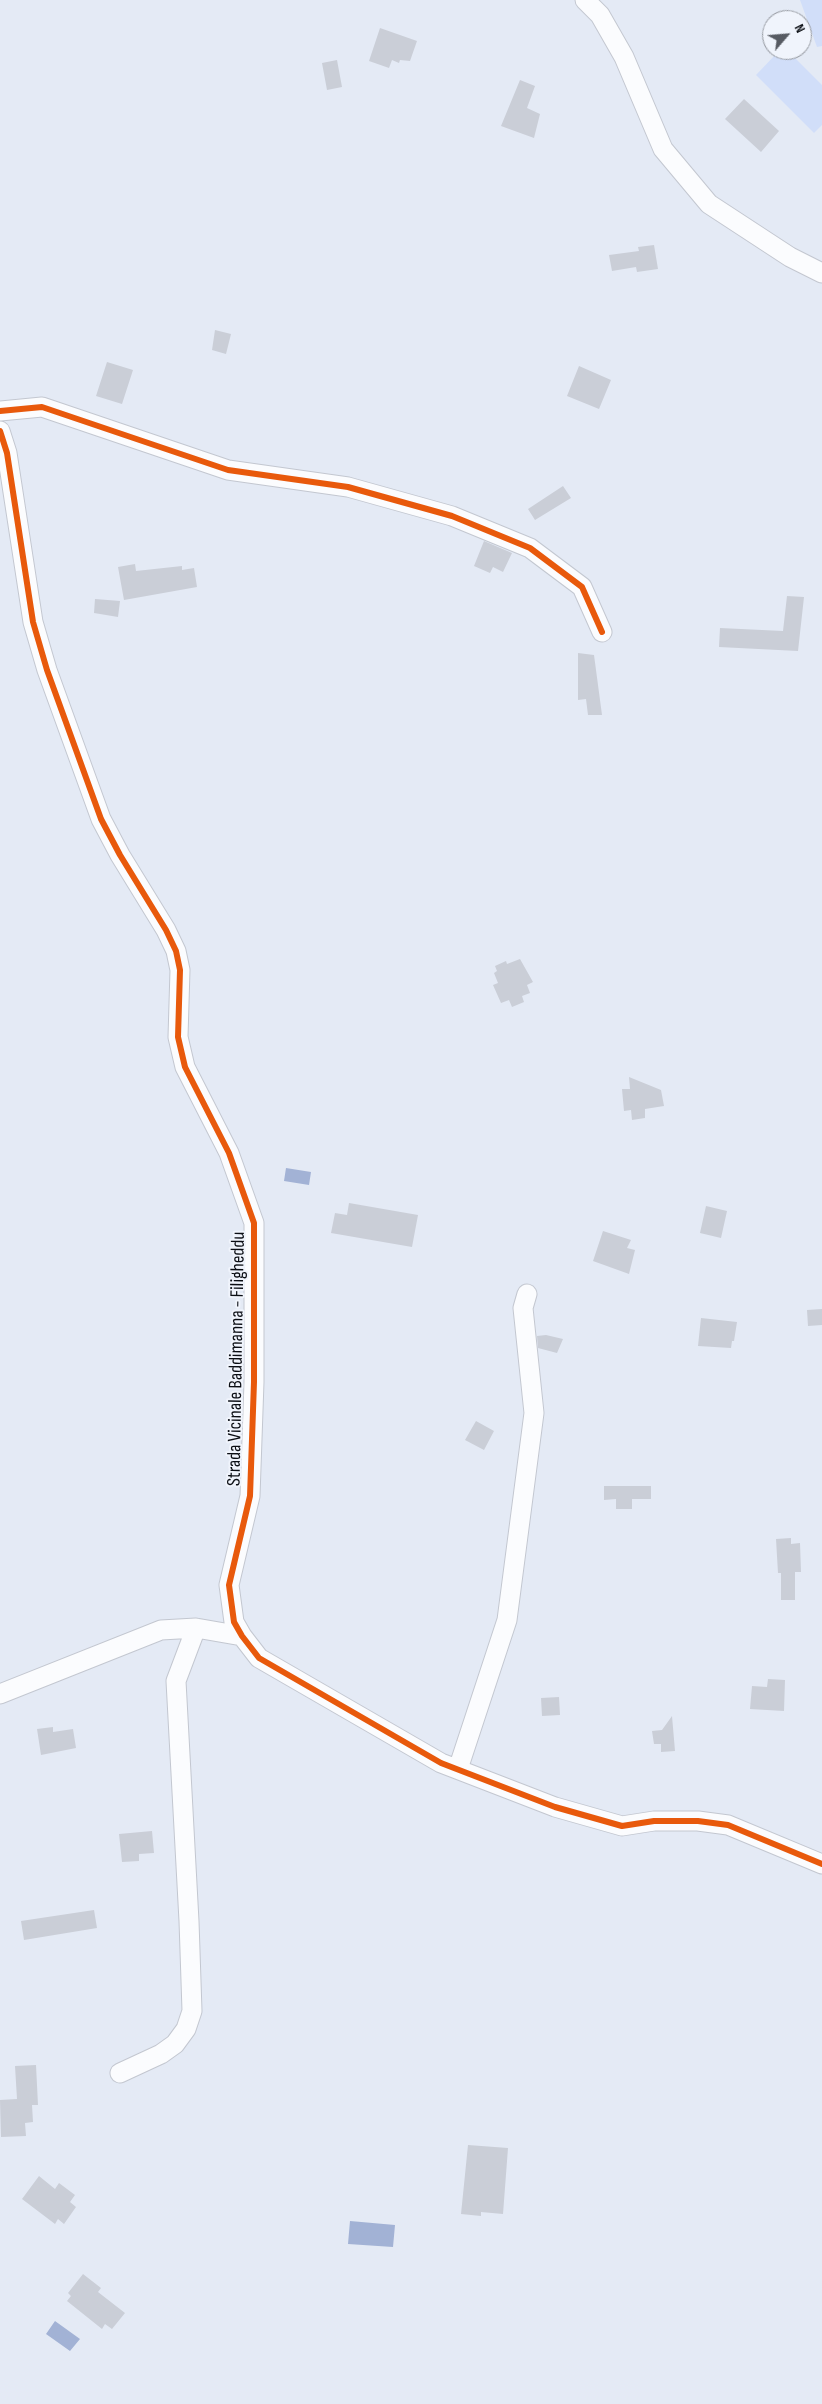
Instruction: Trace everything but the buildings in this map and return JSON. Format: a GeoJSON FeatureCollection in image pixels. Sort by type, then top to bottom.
{"type":"FeatureCollection","features":[{"type":"Feature","properties":{"kind":"street"},"geometry":{"type":"LineString","coordinates":[[585,0],[600,15],[624,57],[663,149],[709,204],[790,257],[822,273]]}},
{"type":"Feature","properties":{"kind":"street"},"geometry":{"type":"LineString","coordinates":[[0,411],[42,408],[228,470],[348,487],[452,516],[530,548],[582,587],[602,632]]}},
{"type":"Feature","properties":{"kind":"street","name":"Strada Vicinale Baddimanna - Filigheddu"},"geometry":{"type":"LineString","coordinates":[[0,431],[7,453],[33,622],[47,670],[100,819],[166,930],[176,951],[180,970],[178,1038],[185,1067],[228,1153],[254,1224],[254,1382],[250,1496],[229,1585],[234,1622],[242,1636],[259,1658],[346,1710],[441,1763],[554,1807],[622,1826],[654,1821],[728,1825],[822,1864]]}},
{"type":"Feature","properties":{"kind":"street"},"geometry":{"type":"LineString","coordinates":[[458,1769],[507,1620],[534,1414],[523,1308],[528,1294]]}},
{"type":"Feature","properties":{"kind":"street"},"geometry":{"type":"LineString","coordinates":[[120,2073],[161,2054],[176,2044],[186,2028],[192,2011],[190,1921],[176,1681],[196,1628]]}},
{"type":"Feature","properties":{"kind":"street"},"geometry":{"type":"LineString","coordinates":[[0,1694],[161,1630],[196,1628],[242,1636]]}},
{"type":"Feature","properties":{"kind":"shaded area"},"geometry":{"type":"Polygon","coordinates":[[[800,0],[822,0],[822,46],[817,47],[812,33],[812,10],[804,10],[800,0]]]}},
{"type":"Feature","properties":{"kind":"shaded area"},"geometry":{"type":"Polygon","coordinates":[[[770,60],[797,60],[822,85],[822,125],[814,133],[756,75],[770,60]]]}},
{"type":"Feature","properties":{"kind":"shaded area"},"geometry":{"type":"Polygon","coordinates":[[[286,1168],[311,1172],[309,1185],[284,1181],[286,1168]]]}},
{"type":"Feature","properties":{"kind":"shaded area"},"geometry":{"type":"Polygon","coordinates":[[[350,2221],[395,2225],[393,2247],[348,2244],[350,2221]]]}},
{"type":"Feature","properties":{"kind":"shaded area"},"geometry":{"type":"Polygon","coordinates":[[[55,2321],[80,2339],[70,2351],[46,2334],[55,2321]]]}},
{"type":"Feature","properties":{"kind":"cycle path"},"geometry":{"type":"LineString","coordinates":[[0,411],[42,407],[228,470],[348,487],[452,516],[530,548],[582,587],[602,632]]}},
{"type":"Feature","properties":{"kind":"cycle path"},"geometry":{"type":"LineString","coordinates":[[0,431],[7,453],[33,622],[47,670],[101,819],[120,855],[166,930],[176,951],[180,970],[178,1037],[185,1067],[229,1153],[254,1223],[254,1382],[250,1496],[229,1585],[234,1622],[242,1636],[259,1658],[441,1763],[555,1807],[622,1826],[654,1821],[698,1821],[728,1825],[822,1864]]}}]}
